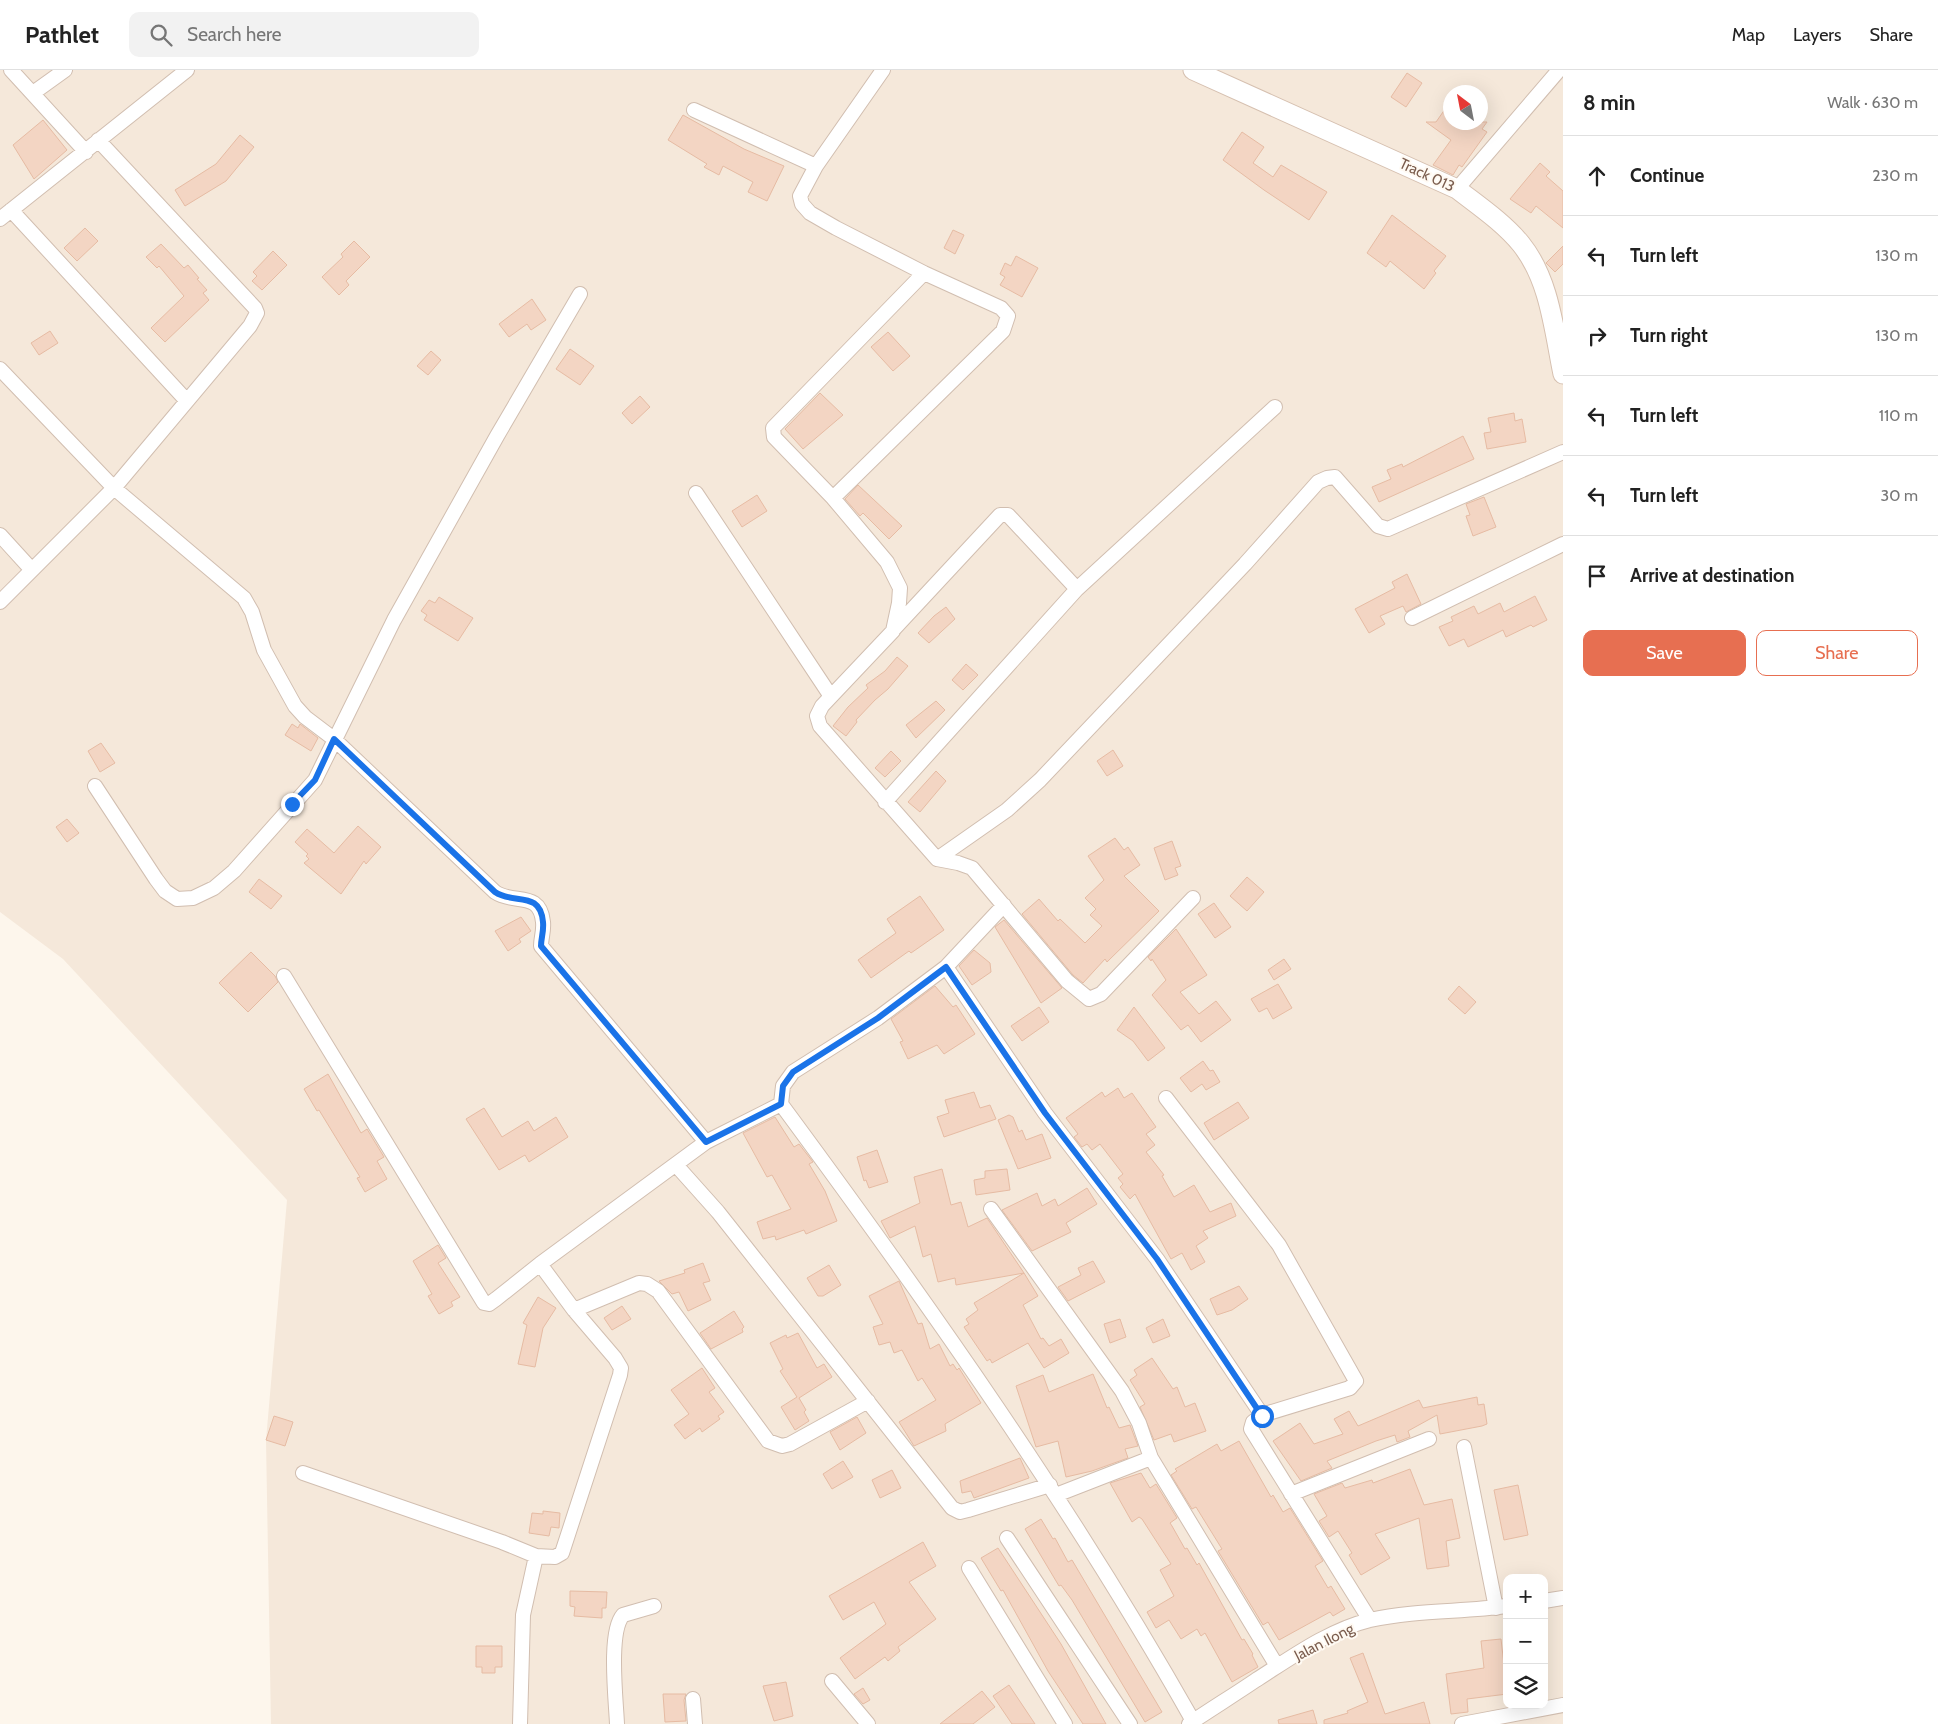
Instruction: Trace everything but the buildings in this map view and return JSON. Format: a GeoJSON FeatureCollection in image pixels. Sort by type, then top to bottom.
{"type":"FeatureCollection","features":[{"type":"Feature","properties":{"kind":"street"},"geometry":{"type":"LineString","coordinates":[[11,70],[86,152]]}},
{"type":"Feature","properties":{"kind":"street"},"geometry":{"type":"LineString","coordinates":[[33,93],[65,70]]}},
{"type":"Feature","properties":{"kind":"street"},"geometry":{"type":"LineString","coordinates":[[186,400],[5,215],[187,70]]}},
{"type":"Feature","properties":{"kind":"street"},"geometry":{"type":"LineString","coordinates":[[833,498],[1003,331],[1008,316],[1001,308],[836,228],[805,208],[800,196],[816,166],[883,70]]}},
{"type":"Feature","properties":{"kind":"street","name":"Track 013"},"geometry":{"type":"LineString","coordinates":[[1193,70],[1457,189],[1508,230],[1521,243],[1540,275],[1563,374]]}},
{"type":"Feature","properties":{"kind":"street"},"geometry":{"type":"LineString","coordinates":[[1457,189],[1559,70]]}},
{"type":"Feature","properties":{"kind":"street"},"geometry":{"type":"LineString","coordinates":[[694,110],[816,166]]}},
{"type":"Feature","properties":{"kind":"street"},"geometry":{"type":"LineString","coordinates":[[0,602],[114,488],[250,326],[257,313],[255,308],[98,140]]}},
{"type":"Feature","properties":{"kind":"street"},"geometry":{"type":"LineString","coordinates":[[893,631],[900,588],[887,562],[833,498],[774,437],[773,428],[924,272]]}},
{"type":"Feature","properties":{"kind":"street"},"geometry":{"type":"LineString","coordinates":[[95,786],[165,891],[177,899],[193,898],[214,888],[234,871],[315,780],[394,620],[497,436],[580,294]]}},
{"type":"Feature","properties":{"kind":"street"},"geometry":{"type":"LineString","coordinates":[[0,369],[114,488],[244,598],[252,612],[264,650],[295,706],[304,717],[334,739],[495,892],[508,898],[527,899],[535,904],[543,920],[541,946],[706,1142]]}},
{"type":"Feature","properties":{"kind":"street"},"geometry":{"type":"LineString","coordinates":[[886,802],[1077,589],[1275,407]]}},
{"type":"Feature","properties":{"kind":"street"},"geometry":{"type":"LineString","coordinates":[[937,859],[1007,810],[1040,780],[1245,564],[1318,482],[1336,477],[1378,526],[1388,529],[1563,452]]}},
{"type":"Feature","properties":{"kind":"street"},"geometry":{"type":"LineString","coordinates":[[696,493],[830,696]]}},
{"type":"Feature","properties":{"kind":"street"},"geometry":{"type":"LineString","coordinates":[[1077,589],[1008,515],[1000,515],[830,696],[818,711],[817,716],[820,726],[937,859],[972,868],[1004,905],[1031,941],[1067,981],[1083,995],[1094,999],[1193,898]]}},
{"type":"Feature","properties":{"kind":"street"},"geometry":{"type":"LineString","coordinates":[[0,535],[32,569]]}},
{"type":"Feature","properties":{"kind":"street"},"geometry":{"type":"LineString","coordinates":[[1412,618],[1563,544]]}},
{"type":"Feature","properties":{"kind":"street"},"geometry":{"type":"LineString","coordinates":[[1004,905],[946,967],[878,1018],[793,1072],[783,1086],[781,1104],[901,1268],[1053,1490],[1152,1648],[1191,1723]]}},
{"type":"Feature","properties":{"kind":"street"},"geometry":{"type":"LineString","coordinates":[[946,967],[1045,1113],[1157,1259],[1262,1416]]}},
{"type":"Feature","properties":{"kind":"street"},"geometry":{"type":"LineString","coordinates":[[284,976],[481,1301],[489,1304],[627,1199],[706,1142],[781,1104]]}},
{"type":"Feature","properties":{"kind":"street"},"geometry":{"type":"LineString","coordinates":[[1166,1098],[1279,1245],[1356,1382],[1350,1388],[1262,1416],[1253,1422],[1251,1429],[1370,1620]]}},
{"type":"Feature","properties":{"kind":"street"},"geometry":{"type":"LineString","coordinates":[[676,1165],[718,1212],[941,1496],[956,1510],[968,1510],[1053,1490],[1151,1458]]}},
{"type":"Feature","properties":{"kind":"street"},"geometry":{"type":"LineString","coordinates":[[991,1208],[1122,1391],[1139,1423],[1151,1458],[1277,1666]]}},
{"type":"Feature","properties":{"kind":"street"},"geometry":{"type":"LineString","coordinates":[[303,1474],[502,1542],[536,1556],[555,1557],[562,1553],[621,1368],[540,1264]]}},
{"type":"Feature","properties":{"kind":"street"},"geometry":{"type":"LineString","coordinates":[[574,1310],[639,1283],[647,1284],[658,1291],[768,1441],[776,1446],[790,1444],[868,1401]]}},
{"type":"Feature","properties":{"kind":"street"},"geometry":{"type":"LineString","coordinates":[[1291,1494],[1428,1439]]}},
{"type":"Feature","properties":{"kind":"street"},"geometry":{"type":"LineString","coordinates":[[1464,1446],[1501,1607]]}},
{"type":"Feature","properties":{"kind":"street"},"geometry":{"type":"LineString","coordinates":[[1007,1538],[1130,1724]]}},
{"type":"Feature","properties":{"kind":"street"},"geometry":{"type":"LineString","coordinates":[[520,1724],[523,1616],[536,1556]]}},
{"type":"Feature","properties":{"kind":"street"},"geometry":{"type":"LineString","coordinates":[[969,1568],[1065,1724]]}},
{"type":"Feature","properties":{"kind":"street"},"geometry":{"type":"LineString","coordinates":[[1548,1600],[1563,1598]]}},
{"type":"Feature","properties":{"kind":"street"},"geometry":{"type":"LineString","coordinates":[[617,1724],[615,1659],[618,1625],[623,1615],[654,1606]]}},
{"type":"Feature","properties":{"kind":"street","name":"Jalan Ilong"},"geometry":{"type":"LineString","coordinates":[[1191,1723],[1277,1666],[1319,1641],[1346,1628],[1370,1620],[1501,1607]]}},
{"type":"Feature","properties":{"kind":"street"},"geometry":{"type":"LineString","coordinates":[[832,1680],[868,1724]]}},
{"type":"Feature","properties":{"kind":"street"},"geometry":{"type":"LineString","coordinates":[[693,1698],[695,1724]]}},
{"type":"Feature","properties":{"kind":"street"},"geometry":{"type":"LineString","coordinates":[[1462,1724],[1563,1705]]}},
{"type":"Feature","properties":{"kind":"shaded area"},"geometry":{"type":"Polygon","coordinates":[[[0,70],[1563,70],[1563,1724],[271,1724],[266,1440],[287,1200],[63,959],[0,912],[0,70]]]}},
{"type":"Feature","properties":{"kind":"route"},"geometry":{"type":"LineString","coordinates":[[292,804],[315,780],[334,739],[495,892],[508,898],[527,899],[535,904],[540,910],[543,920],[544,933],[541,946],[706,1142],[781,1104],[783,1086],[793,1072],[878,1018],[946,967],[1045,1113],[1157,1259],[1262,1416]]}}]}
